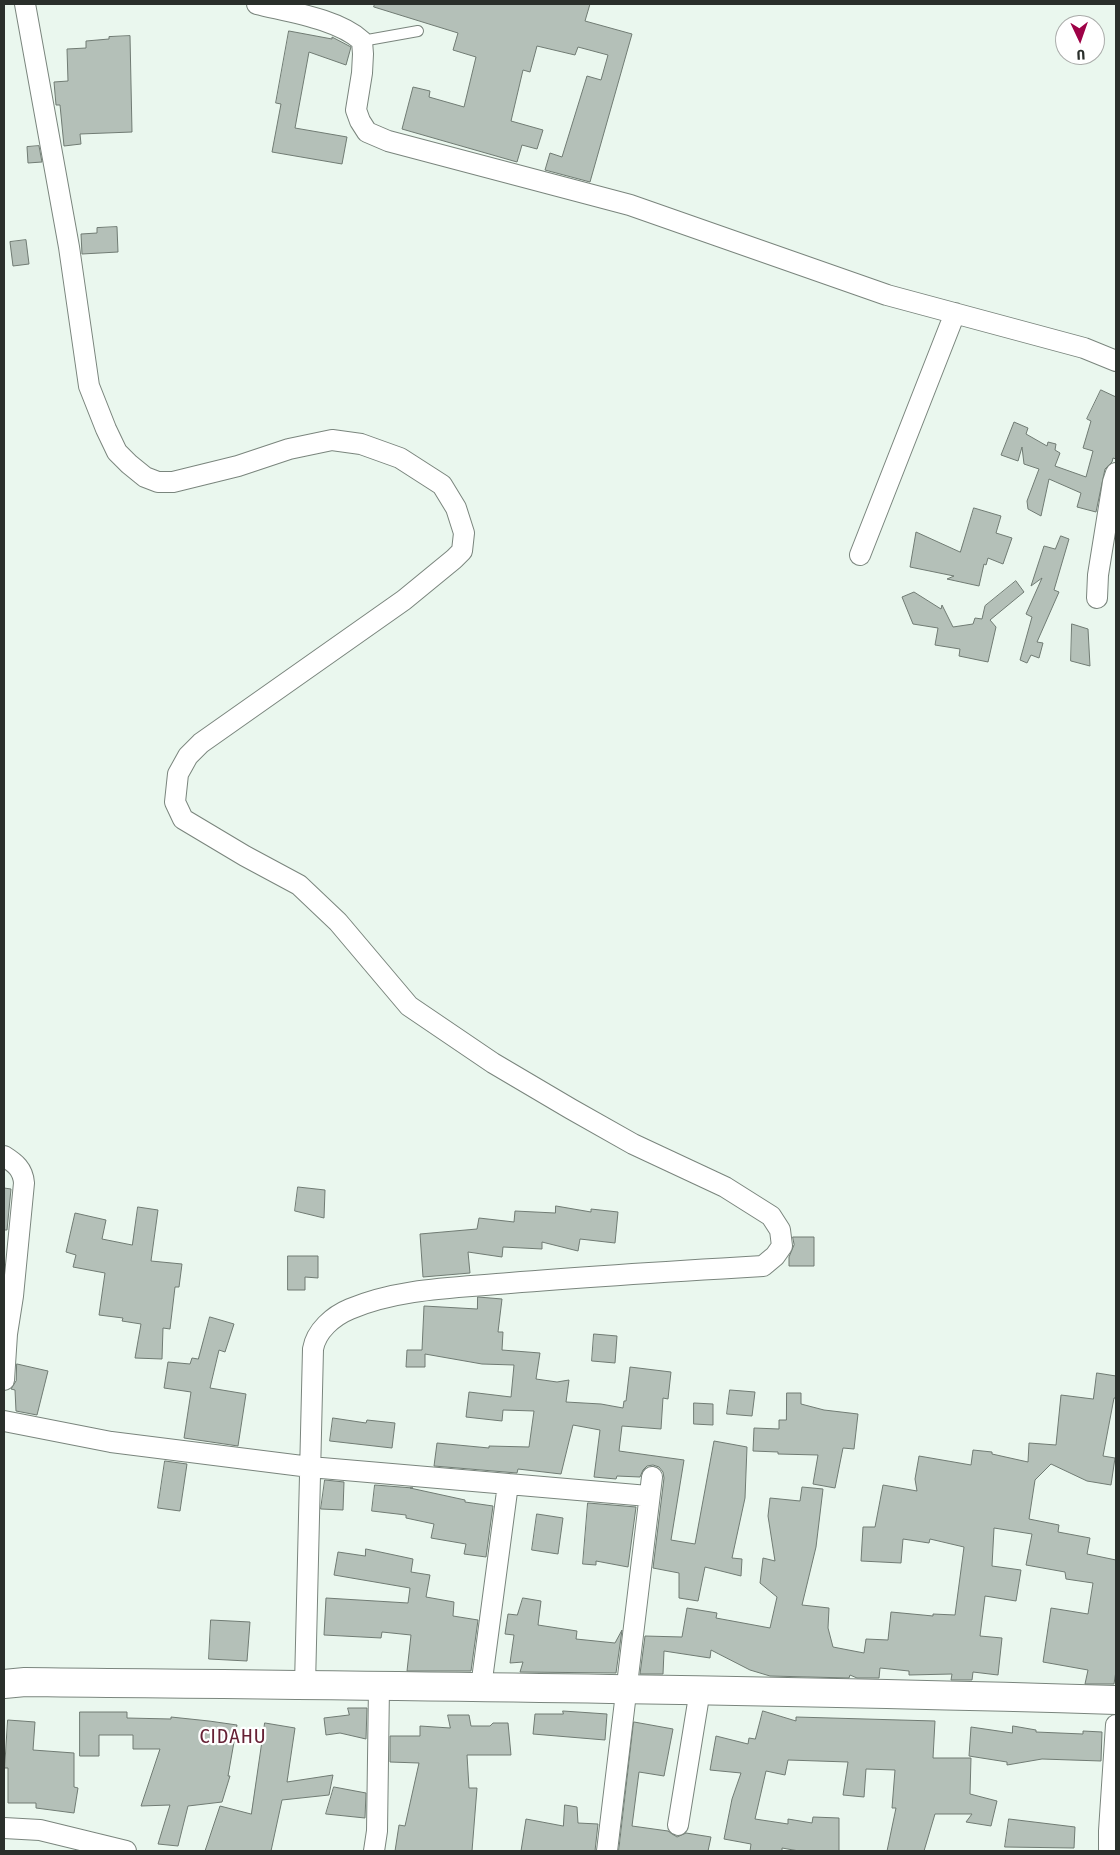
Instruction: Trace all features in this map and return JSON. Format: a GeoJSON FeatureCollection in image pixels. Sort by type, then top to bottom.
{"type":"FeatureCollection","features":[{"type":"Feature","properties":{"kind":"main road"},"geometry":{"type":"LineString","coordinates":[[4,1684],[34,1682],[700,1690],[1116,1700]]}},
{"type":"Feature","properties":{"kind":"street"},"geometry":{"type":"LineString","coordinates":[[25,4],[70,247],[89,386],[117,452],[128,464],[145,477],[158,482],[173,482],[238,466],[289,448],[332,440],[361,444],[400,458],[442,485],[456,508],[464,533],[462,551],[454,559],[330,653],[201,743],[188,756],[178,774],[175,802],[183,819],[299,885],[338,922],[409,1006],[493,1063],[633,1144],[725,1187],[771,1216],[780,1230],[782,1246],[775,1256],[762,1266],[616,1274],[422,1290],[384,1298],[345,1311],[332,1319],[314,1340],[312,1349],[305,1685]]}},
{"type":"Feature","properties":{"kind":"street"},"geometry":{"type":"LineString","coordinates":[[257,4],[333,24],[352,32],[362,41],[362,73],[356,110],[367,132],[388,140],[630,205],[887,295],[1084,348],[1116,361]]}},
{"type":"Feature","properties":{"kind":"street"},"geometry":{"type":"LineString","coordinates":[[860,555],[955,313]]}},
{"type":"Feature","properties":{"kind":"street"},"geometry":{"type":"LineString","coordinates":[[1097,598],[1098,575],[1116,473]]}},
{"type":"Feature","properties":{"kind":"street"},"geometry":{"type":"LineString","coordinates":[[4,1156],[21,1171],[24,1183],[13,1296],[7,1334],[4,1380]]}},
{"type":"Feature","properties":{"kind":"street"},"geometry":{"type":"LineString","coordinates":[[4,1421],[111,1442],[310,1467],[508,1484],[650,1486],[607,1851]]}},
{"type":"Feature","properties":{"kind":"street"},"geometry":{"type":"LineString","coordinates":[[482,1687],[508,1484]]}},
{"type":"Feature","properties":{"kind":"street"},"geometry":{"type":"LineString","coordinates":[[374,1851],[377,1831],[379,1686]]}},
{"type":"Feature","properties":{"kind":"street"},"geometry":{"type":"LineString","coordinates":[[678,1825],[700,1690]]}},
{"type":"Feature","properties":{"kind":"street"},"geometry":{"type":"LineString","coordinates":[[1109,1851],[1116,1725]]}},
{"type":"Feature","properties":{"kind":"street"},"geometry":{"type":"LineString","coordinates":[[4,1828],[40,1830],[126,1851]]}},
{"type":"Feature","properties":{"kind":"lane"},"geometry":{"type":"LineString","coordinates":[[362,41],[418,31]]}},
{"type":"Feature","properties":{"kind":"building"},"geometry":{"type":"Polygon","coordinates":[[[375,4],[590,4],[585,21],[632,34],[590,182],[545,170],[550,153],[562,157],[587,76],[601,80],[608,55],[578,47],[575,55],[537,46],[530,72],[523,70],[511,121],[543,130],[537,149],[522,145],[517,162],[402,129],[413,87],[430,91],[429,97],[464,107],[476,57],[453,50],[458,33],[374,7],[375,4]]]}},
{"type":"Feature","properties":{"kind":"building"},"geometry":{"type":"Polygon","coordinates":[[[289,31],[332,39],[332,37],[351,47],[346,65],[309,52],[295,128],[347,137],[342,164],[272,152],[281,104],[276,103],[289,31]]]}},
{"type":"Feature","properties":{"kind":"building"},"geometry":{"type":"Polygon","coordinates":[[[130,36],[132,132],[80,134],[81,144],[64,146],[60,105],[56,105],[54,82],[68,81],[67,49],[86,48],[86,41],[130,36]]]}},
{"type":"Feature","properties":{"kind":"building"},"geometry":{"type":"Polygon","coordinates":[[[39,146],[42,162],[28,163],[27,147],[39,146]]]}},
{"type":"Feature","properties":{"kind":"building"},"geometry":{"type":"Polygon","coordinates":[[[117,227],[118,252],[82,254],[81,234],[97,233],[97,228],[117,227]]]}},
{"type":"Feature","properties":{"kind":"building"},"geometry":{"type":"Polygon","coordinates":[[[26,240],[29,264],[13,266],[10,242],[26,240]]]}},
{"type":"Feature","properties":{"kind":"building"},"geometry":{"type":"Polygon","coordinates":[[[1101,390],[1116,397],[1116,459],[1113,458],[1112,462],[1105,469],[1096,512],[1077,507],[1081,493],[1049,479],[1041,516],[1028,509],[1027,501],[1039,469],[1024,464],[1022,447],[1018,461],[1001,455],[1014,422],[1028,428],[1026,434],[1047,446],[1048,442],[1056,444],[1055,450],[1060,453],[1055,466],[1086,477],[1093,451],[1083,448],[1091,421],[1087,419],[1101,390]]]}},
{"type":"Feature","properties":{"kind":"building"},"geometry":{"type":"Polygon","coordinates":[[[974,508],[1001,516],[996,533],[1012,538],[1003,564],[988,558],[986,565],[984,564],[979,586],[947,579],[954,576],[910,567],[916,532],[960,552],[974,508]]]}},
{"type":"Feature","properties":{"kind":"building"},"geometry":{"type":"Polygon","coordinates":[[[1061,536],[1069,539],[1054,590],[1059,592],[1037,642],[1043,643],[1039,658],[1031,655],[1027,663],[1020,660],[1032,617],[1026,614],[1042,578],[1031,586],[1044,546],[1055,549],[1061,536]]]}},
{"type":"Feature","properties":{"kind":"building"},"geometry":{"type":"Polygon","coordinates":[[[1016,581],[1024,592],[990,620],[996,627],[988,662],[959,656],[960,649],[935,645],[938,628],[913,624],[902,597],[914,592],[941,609],[942,605],[953,627],[973,624],[975,618],[982,619],[985,606],[1016,581]]]}},
{"type":"Feature","properties":{"kind":"building"},"geometry":{"type":"Polygon","coordinates":[[[1072,624],[1088,629],[1090,666],[1071,661],[1072,624]]]}},
{"type":"Feature","properties":{"kind":"building"},"geometry":{"type":"Polygon","coordinates":[[[298,1187],[325,1190],[324,1218],[295,1211],[298,1187]]]}},
{"type":"Feature","properties":{"kind":"building"},"geometry":{"type":"Polygon","coordinates":[[[4,1188],[11,1189],[7,1230],[4,1230],[4,1188]]]}},
{"type":"Feature","properties":{"kind":"building"},"geometry":{"type":"Polygon","coordinates":[[[556,1206],[591,1212],[591,1209],[618,1212],[615,1243],[580,1239],[578,1251],[542,1242],[542,1249],[503,1247],[502,1257],[468,1252],[470,1273],[423,1277],[420,1234],[477,1229],[479,1218],[514,1222],[515,1211],[555,1213],[556,1206]]]}},
{"type":"Feature","properties":{"kind":"building"},"geometry":{"type":"Polygon","coordinates":[[[138,1207],[158,1210],[151,1261],[182,1264],[179,1287],[175,1287],[170,1329],[163,1328],[162,1359],[135,1358],[141,1324],[122,1321],[123,1318],[99,1315],[105,1273],[73,1267],[76,1255],[66,1252],[75,1213],[106,1220],[102,1239],[132,1245],[138,1207]]]}},
{"type":"Feature","properties":{"kind":"building"},"geometry":{"type":"Polygon","coordinates":[[[793,1237],[814,1237],[814,1266],[789,1266],[789,1257],[794,1245],[793,1237]]]}},
{"type":"Feature","properties":{"kind":"building"},"geometry":{"type":"Polygon","coordinates":[[[288,1256],[318,1256],[318,1278],[305,1277],[305,1290],[288,1290],[288,1256]]]}},
{"type":"Feature","properties":{"kind":"building"},"geometry":{"type":"Polygon","coordinates":[[[478,1297],[502,1299],[498,1332],[503,1332],[502,1350],[540,1353],[536,1379],[557,1382],[569,1380],[566,1402],[601,1404],[623,1408],[624,1401],[626,1401],[630,1367],[671,1372],[668,1399],[663,1398],[661,1429],[622,1426],[619,1451],[684,1460],[671,1540],[695,1544],[714,1441],[747,1447],[745,1498],[732,1558],[742,1559],[741,1576],[705,1567],[698,1601],[679,1598],[679,1573],[653,1568],[664,1478],[663,1472],[659,1467],[653,1465],[647,1466],[640,1477],[617,1476],[616,1479],[594,1477],[600,1430],[573,1425],[561,1474],[518,1469],[517,1473],[434,1466],[437,1443],[489,1448],[489,1446],[529,1447],[534,1411],[503,1410],[502,1421],[466,1417],[469,1392],[511,1397],[514,1365],[482,1364],[425,1354],[425,1367],[406,1367],[407,1350],[422,1350],[424,1306],[477,1309],[478,1297]]]}},
{"type":"Feature","properties":{"kind":"building"},"geometry":{"type":"Polygon","coordinates":[[[210,1317],[234,1324],[225,1352],[219,1350],[210,1388],[246,1394],[238,1446],[184,1438],[191,1392],[164,1388],[168,1362],[190,1364],[192,1358],[198,1359],[210,1317]]]}},
{"type":"Feature","properties":{"kind":"building"},"geometry":{"type":"Polygon","coordinates":[[[594,1334],[617,1336],[615,1363],[592,1361],[594,1334]]]}},
{"type":"Feature","properties":{"kind":"building"},"geometry":{"type":"Polygon","coordinates":[[[17,1364],[48,1371],[37,1415],[16,1411],[15,1390],[11,1389],[16,1381],[17,1364]]]}},
{"type":"Feature","properties":{"kind":"building"},"geometry":{"type":"Polygon","coordinates":[[[1097,1373],[1116,1376],[1116,1398],[1114,1398],[1103,1456],[1115,1458],[1111,1485],[1087,1481],[1051,1464],[1035,1480],[1029,1519],[1059,1525],[1058,1532],[1090,1538],[1087,1554],[1116,1560],[1116,1671],[1114,1684],[1085,1684],[1088,1670],[1043,1662],[1051,1608],[1088,1614],[1093,1583],[1066,1579],[1065,1572],[1026,1565],[1032,1534],[994,1528],[992,1566],[1021,1570],[1016,1601],[985,1596],[980,1636],[1002,1638],[998,1675],[973,1672],[972,1680],[951,1680],[952,1674],[909,1675],[909,1671],[880,1668],[879,1678],[857,1678],[850,1675],[849,1678],[770,1676],[750,1670],[711,1650],[710,1658],[664,1651],[663,1674],[640,1674],[645,1636],[682,1637],[687,1608],[717,1613],[716,1618],[770,1628],[777,1597],[760,1583],[763,1558],[775,1561],[768,1516],[770,1498],[800,1501],[802,1487],[823,1489],[816,1547],[802,1605],[829,1608],[828,1628],[833,1647],[864,1653],[866,1639],[888,1640],[891,1612],[933,1616],[933,1614],[955,1615],[964,1547],[930,1539],[929,1543],[903,1539],[901,1563],[861,1561],[863,1527],[875,1527],[883,1485],[917,1491],[915,1479],[919,1456],[971,1465],[973,1450],[992,1452],[992,1454],[1028,1462],[1029,1443],[1056,1445],[1061,1395],[1093,1399],[1097,1373]]]}},
{"type":"Feature","properties":{"kind":"building"},"geometry":{"type":"Polygon","coordinates":[[[730,1390],[755,1392],[752,1416],[727,1414],[730,1390]]]}},
{"type":"Feature","properties":{"kind":"building"},"geometry":{"type":"Polygon","coordinates":[[[787,1393],[801,1393],[801,1404],[824,1410],[858,1414],[854,1449],[843,1448],[835,1488],[813,1484],[818,1455],[753,1451],[754,1428],[779,1429],[779,1420],[786,1420],[787,1393]]]}},
{"type":"Feature","properties":{"kind":"building"},"geometry":{"type":"Polygon","coordinates":[[[694,1403],[713,1404],[713,1425],[694,1424],[694,1403]]]}},
{"type":"Feature","properties":{"kind":"building"},"geometry":{"type":"Polygon","coordinates":[[[333,1418],[366,1423],[367,1420],[395,1423],[392,1448],[330,1441],[333,1418]]]}},
{"type":"Feature","properties":{"kind":"building"},"geometry":{"type":"Polygon","coordinates":[[[165,1461],[187,1464],[180,1511],[158,1508],[165,1461]]]}},
{"type":"Feature","properties":{"kind":"building"},"geometry":{"type":"Polygon","coordinates":[[[325,1480],[344,1482],[343,1510],[321,1509],[325,1480]]]}},
{"type":"Feature","properties":{"kind":"building"},"geometry":{"type":"Polygon","coordinates":[[[375,1485],[413,1488],[410,1488],[465,1500],[465,1502],[493,1506],[486,1557],[464,1554],[466,1544],[431,1538],[434,1524],[406,1518],[406,1515],[372,1511],[375,1485]]]}},
{"type":"Feature","properties":{"kind":"building"},"geometry":{"type":"Polygon","coordinates":[[[588,1503],[636,1507],[628,1567],[596,1561],[596,1565],[583,1564],[588,1503]]]}},
{"type":"Feature","properties":{"kind":"building"},"geometry":{"type":"Polygon","coordinates":[[[537,1514],[563,1518],[558,1554],[532,1550],[537,1514]]]}},
{"type":"Feature","properties":{"kind":"building"},"geometry":{"type":"Polygon","coordinates":[[[366,1549],[413,1559],[411,1572],[430,1575],[426,1597],[454,1602],[453,1616],[478,1620],[471,1671],[407,1671],[411,1635],[382,1632],[381,1638],[324,1635],[326,1598],[408,1603],[410,1588],[334,1575],[338,1552],[365,1556],[366,1549]]]}},
{"type":"Feature","properties":{"kind":"building"},"geometry":{"type":"Polygon","coordinates":[[[523,1598],[541,1601],[538,1625],[577,1631],[576,1639],[615,1643],[622,1630],[616,1673],[520,1672],[523,1662],[510,1663],[514,1635],[505,1634],[508,1614],[517,1615],[523,1598]]]}},
{"type":"Feature","properties":{"kind":"building"},"geometry":{"type":"Polygon","coordinates":[[[211,1620],[250,1622],[247,1661],[209,1659],[211,1620]]]}},
{"type":"Feature","properties":{"kind":"building"},"geometry":{"type":"Polygon","coordinates":[[[348,1708],[367,1708],[366,1739],[340,1733],[326,1735],[324,1718],[349,1715],[348,1708]]]}},
{"type":"Feature","properties":{"kind":"building"},"geometry":{"type":"Polygon","coordinates":[[[563,1711],[607,1714],[605,1740],[533,1734],[535,1714],[563,1714],[563,1711]]]}},
{"type":"Feature","properties":{"kind":"building"},"geometry":{"type":"Polygon","coordinates":[[[763,1711],[796,1721],[796,1717],[935,1721],[933,1758],[971,1758],[970,1794],[997,1801],[991,1826],[966,1822],[972,1814],[935,1814],[924,1851],[887,1851],[896,1808],[892,1808],[895,1770],[866,1769],[864,1797],[843,1795],[848,1762],[788,1760],[785,1775],[766,1771],[755,1819],[788,1824],[788,1819],[812,1823],[813,1817],[839,1818],[839,1851],[799,1851],[782,1848],[782,1851],[750,1851],[751,1844],[724,1839],[732,1799],[741,1773],[710,1770],[716,1736],[748,1744],[749,1738],[755,1739],[763,1711]]]}},
{"type":"Feature","properties":{"kind":"building"},"geometry":{"type":"Polygon","coordinates":[[[80,1712],[127,1712],[127,1718],[171,1719],[171,1717],[237,1725],[228,1776],[230,1776],[222,1802],[188,1806],[178,1846],[158,1844],[170,1805],[141,1806],[160,1749],[133,1749],[133,1735],[99,1735],[99,1756],[80,1756],[80,1712]]]}},
{"type":"Feature","properties":{"kind":"building"},"geometry":{"type":"Polygon","coordinates":[[[448,1715],[469,1715],[471,1726],[490,1726],[493,1723],[508,1723],[511,1755],[467,1755],[469,1788],[477,1788],[472,1851],[395,1851],[399,1825],[405,1826],[419,1763],[390,1762],[390,1736],[420,1736],[420,1726],[450,1728],[448,1715]]]}},
{"type":"Feature","properties":{"kind":"building"},"geometry":{"type":"Polygon","coordinates":[[[8,1720],[35,1722],[33,1750],[74,1753],[74,1787],[78,1788],[74,1813],[36,1808],[36,1803],[8,1803],[8,1768],[5,1768],[8,1720]]]}},
{"type":"Feature","properties":{"kind":"building"},"geometry":{"type":"Polygon","coordinates":[[[634,1722],[673,1729],[664,1776],[639,1772],[632,1826],[668,1831],[677,1837],[686,1833],[711,1837],[708,1851],[619,1851],[634,1722]]]}},
{"type":"Feature","properties":{"kind":"building"},"geometry":{"type":"Polygon","coordinates":[[[265,1723],[295,1728],[287,1782],[333,1775],[329,1795],[282,1800],[271,1851],[205,1851],[220,1806],[251,1814],[265,1723]]]}},
{"type":"Feature","properties":{"kind":"building"},"geometry":{"type":"Polygon","coordinates":[[[1013,1726],[1036,1730],[1036,1732],[1083,1734],[1083,1731],[1102,1732],[1101,1761],[1042,1759],[1007,1765],[1007,1762],[969,1756],[971,1727],[1012,1733],[1013,1726]]]}},
{"type":"Feature","properties":{"kind":"building"},"geometry":{"type":"Polygon","coordinates":[[[334,1787],[366,1793],[365,1818],[326,1814],[334,1787]]]}},
{"type":"Feature","properties":{"kind":"building"},"geometry":{"type":"Polygon","coordinates":[[[565,1805],[577,1807],[578,1823],[598,1824],[595,1851],[521,1851],[526,1819],[563,1826],[565,1805]]]}},
{"type":"Feature","properties":{"kind":"building"},"geometry":{"type":"Polygon","coordinates":[[[1009,1819],[1075,1827],[1074,1848],[1005,1847],[1009,1819]]]}},
{"type":"Feature","properties":{"kind":"district","name":"CIDAHU"},"geometry":{"type":"Point","coordinates":[233,1737]}}]}
